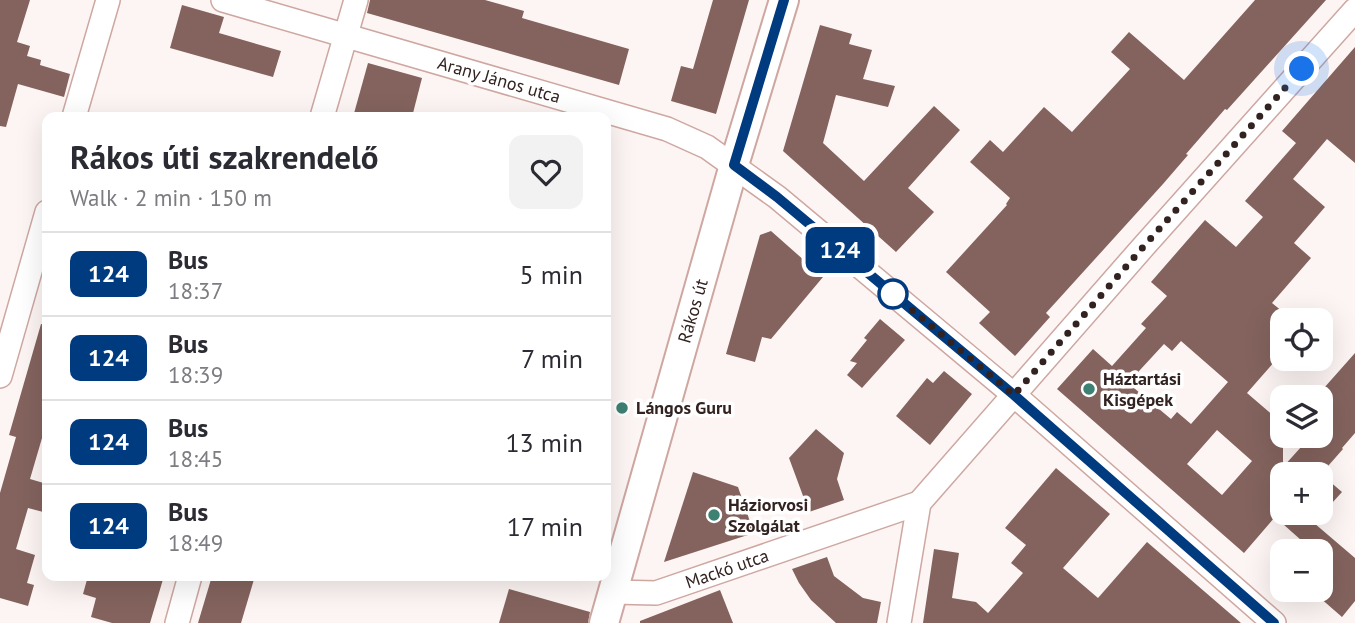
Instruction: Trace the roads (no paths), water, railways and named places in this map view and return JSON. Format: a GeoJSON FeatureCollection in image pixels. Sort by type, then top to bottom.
{"type":"FeatureCollection","features":[{"type":"Feature","properties":{"kind":"street"},"geometry":{"type":"LineString","coordinates":[[75,112],[108,0]]}},
{"type":"Feature","properties":{"kind":"street","name":"Arany János utca"},"geometry":{"type":"LineString","coordinates":[[223,0],[608,112]]}},
{"type":"Feature","properties":{"kind":"street"},"geometry":{"type":"LineString","coordinates":[[323,112],[356,0]]}},
{"type":"Feature","properties":{"kind":"street","name":"Rákos út"},"geometry":{"type":"LineString","coordinates":[[604,623],[734,165],[784,0]]}},
{"type":"Feature","properties":{"kind":"street"},"geometry":{"type":"LineString","coordinates":[[898,623],[919,503],[1355,10]]}},
{"type":"Feature","properties":{"kind":"street","name":"Arany János utca"},"geometry":{"type":"LineString","coordinates":[[611,113],[667,129],[707,148],[777,197],[1014,395],[1273,623]]}},
{"type":"Feature","properties":{"kind":"street"},"geometry":{"type":"LineString","coordinates":[[0,376],[42,229]]}},
{"type":"Feature","properties":{"kind":"street","name":"Mackó utca"},"geometry":{"type":"LineString","coordinates":[[613,592],[656,593],[919,503]]}},
{"type":"Feature","properties":{"kind":"street"},"geometry":{"type":"LineString","coordinates":[[177,623],[189,581]]}},
{"type":"Feature","properties":{"kind":"place","name":"Háztartási Kisgépek"},"geometry":{"type":"Point","coordinates":[1089,389]}},
{"type":"Feature","properties":{"kind":"place","name":"Lángos Guru"},"geometry":{"type":"Point","coordinates":[622,408]}},
{"type":"Feature","properties":{"kind":"place","name":"Háziorvosi Szolgálat"},"geometry":{"type":"Point","coordinates":[714,515]}}]}
